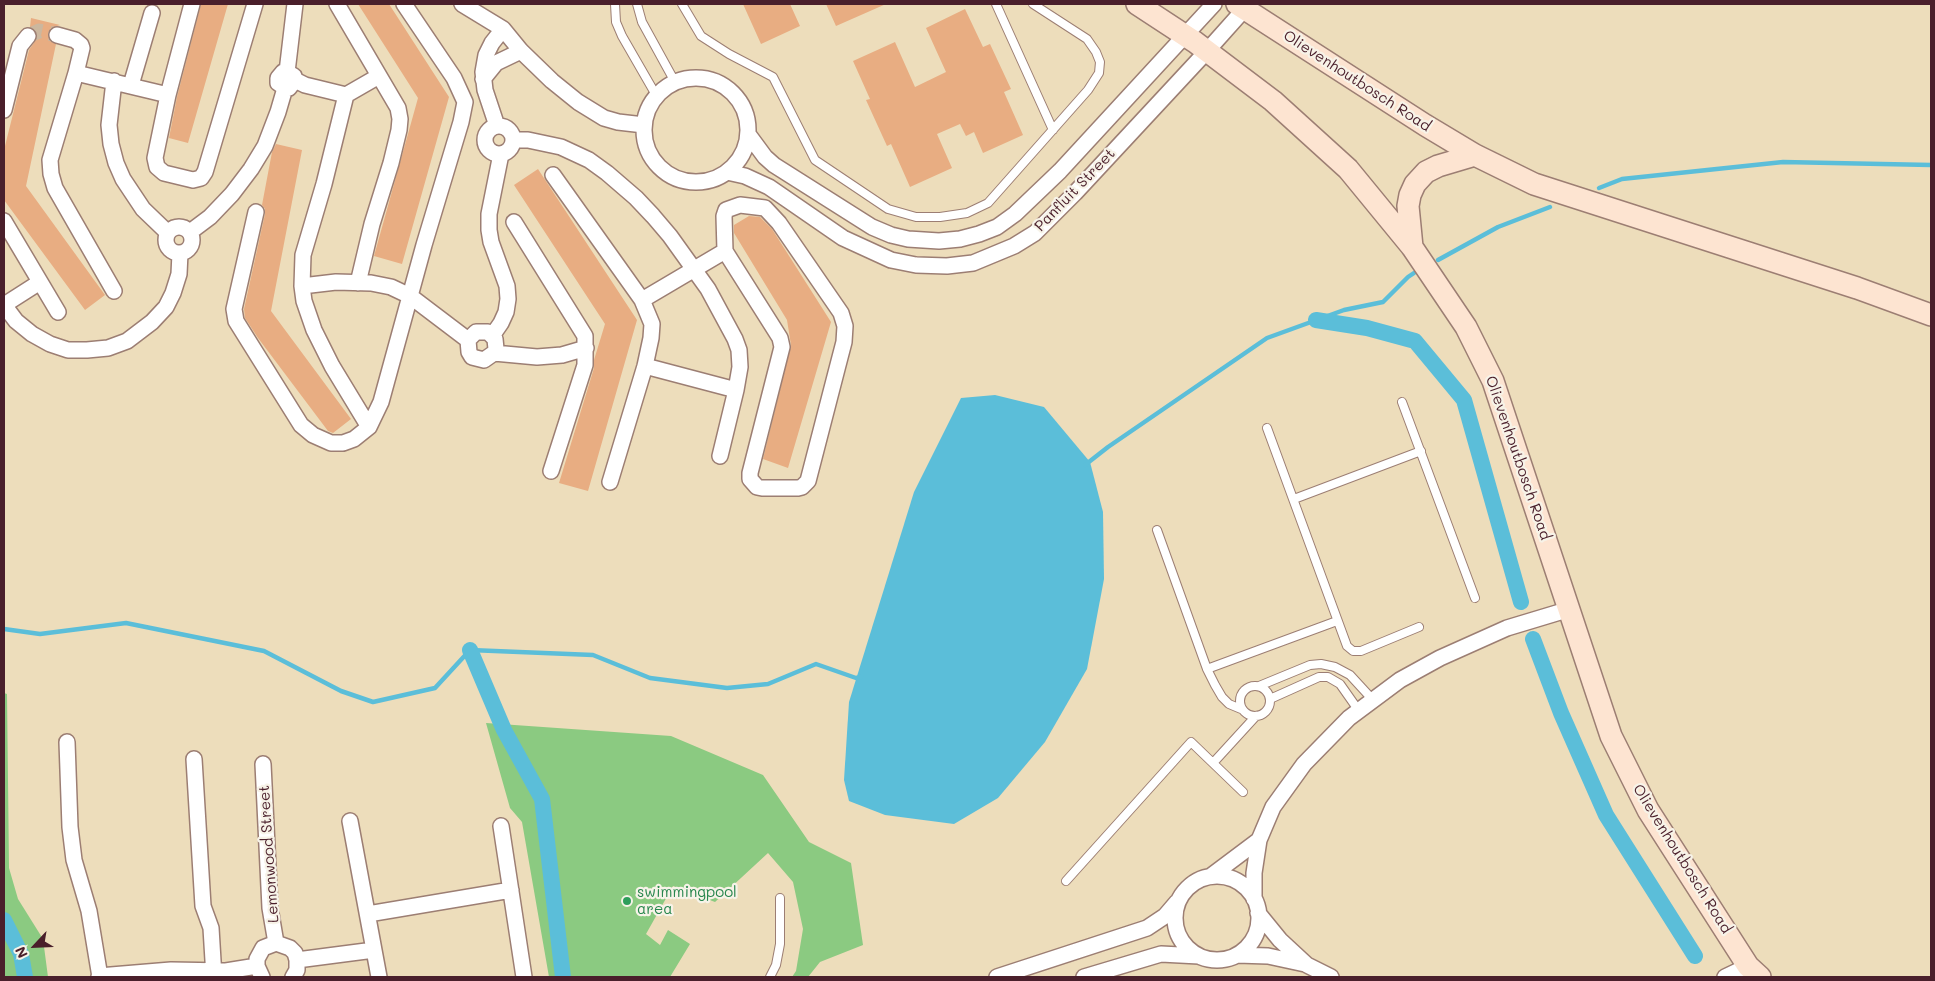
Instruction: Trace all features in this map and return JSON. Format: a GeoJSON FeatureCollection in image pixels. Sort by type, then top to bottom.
{"type":"FeatureCollection","features":[{"type":"Feature","properties":{"kind":"main road","name":"Olievenhoutbosch Road"},"geometry":{"type":"LineString","coordinates":[[1137,4],[1186,35],[1273,100],[1348,169],[1412,247],[1466,327],[1493,381],[1611,736],[1648,810],[1754,972]]}},
{"type":"Feature","properties":{"kind":"main road","name":"Olievenhoutbosch Road"},"geometry":{"type":"LineString","coordinates":[[1243,5],[1475,155],[1534,184],[1857,288],[1931,315]]}},
{"type":"Feature","properties":{"kind":"main road"},"geometry":{"type":"LineString","coordinates":[[1412,247],[1408,206],[1415,184],[1426,172],[1438,166],[1475,155]]}},
{"type":"Feature","properties":{"kind":"street"},"geometry":{"type":"LineString","coordinates":[[192,4],[168,95],[155,158],[156,164],[164,173],[197,180],[203,176],[255,4]]}},
{"type":"Feature","properties":{"kind":"street"},"geometry":{"type":"LineString","coordinates":[[190,232],[210,217],[232,194],[265,146],[289,80],[295,4]]}},
{"type":"Feature","properties":{"kind":"street"},"geometry":{"type":"LineString","coordinates":[[337,4],[398,108],[400,119],[399,130],[358,283]]}},
{"type":"Feature","properties":{"kind":"street"},"geometry":{"type":"LineString","coordinates":[[256,212],[234,309],[234,315],[240,329],[301,425],[312,435],[331,443],[342,443],[354,439],[369,427],[376,416],[461,122],[465,102],[454,78],[404,4]]}},
{"type":"Feature","properties":{"kind":"street"},"geometry":{"type":"LineString","coordinates":[[462,4],[503,29],[521,51],[552,81],[578,102],[604,118],[618,122],[644,125]]}},
{"type":"Feature","properties":{"kind":"street","name":"Panfluit Street"},"geometry":{"type":"LineString","coordinates":[[748,134],[774,165],[872,227],[891,235],[908,239],[939,241],[960,239],[997,227],[1016,214],[1060,171],[1214,4]]}},
{"type":"Feature","properties":{"kind":"street","name":"Panfluit Street"},"geometry":{"type":"LineString","coordinates":[[727,172],[745,176],[769,187],[843,238],[891,260],[916,265],[947,266],[973,263],[1014,246],[1035,233],[1075,193],[1207,51],[1243,5]]}},
{"type":"Feature","properties":{"kind":"street"},"geometry":{"type":"LineString","coordinates":[[131,85],[152,13]]}},
{"type":"Feature","properties":{"kind":"street"},"geometry":{"type":"LineString","coordinates":[[497,126],[489,105],[483,79],[486,55],[492,43],[503,29]]}},
{"type":"Feature","properties":{"kind":"street"},"geometry":{"type":"LineString","coordinates":[[58,35],[75,40],[81,44],[82,48],[50,160],[51,174],[55,188],[114,291]]}},
{"type":"Feature","properties":{"kind":"street"},"geometry":{"type":"LineString","coordinates":[[4,110],[20,46],[28,36]]}},
{"type":"Feature","properties":{"kind":"street"},"geometry":{"type":"LineString","coordinates":[[483,79],[496,63],[521,51]]}},
{"type":"Feature","properties":{"kind":"street"},"geometry":{"type":"LineString","coordinates":[[76,73],[168,95]]}},
{"type":"Feature","properties":{"kind":"street"},"geometry":{"type":"LineString","coordinates":[[289,80],[346,95],[379,76]]}},
{"type":"Feature","properties":{"kind":"street","name":"Panfluit Street"},"geometry":{"type":"LineString","coordinates":[[656,95],[669,84],[684,78],[700,77],[716,81],[730,90],[740,102],[747,117],[748,134],[745,148],[738,161],[727,172]]}},
{"type":"Feature","properties":{"kind":"street"},"geometry":{"type":"LineString","coordinates":[[114,81],[109,125],[116,163],[123,179],[143,209],[168,233]]}},
{"type":"Feature","properties":{"kind":"street"},"geometry":{"type":"LineString","coordinates":[[346,95],[324,184],[303,255],[302,286],[304,301],[314,330],[332,366],[369,427]]}},
{"type":"Feature","properties":{"kind":"street"},"geometry":{"type":"LineString","coordinates":[[656,95],[648,109],[644,125],[645,142],[652,158],[663,170],[678,179],[695,182],[712,180],[727,172]]}},
{"type":"Feature","properties":{"kind":"street"},"geometry":{"type":"LineString","coordinates":[[497,126],[508,130],[513,140],[510,149],[501,154],[490,152],[485,142],[488,131],[497,126]]}},
{"type":"Feature","properties":{"kind":"street"},"geometry":{"type":"LineString","coordinates":[[513,140],[528,140],[561,147],[589,160],[636,198],[670,236],[720,308],[735,338],[739,350],[740,367],[720,456]]}},
{"type":"Feature","properties":{"kind":"street"},"geometry":{"type":"LineString","coordinates":[[492,336],[506,312],[508,299],[507,286],[491,242],[488,214],[501,154]]}},
{"type":"Feature","properties":{"kind":"street"},"geometry":{"type":"LineString","coordinates":[[553,175],[642,300],[652,324],[645,366],[610,482]]}},
{"type":"Feature","properties":{"kind":"street"},"geometry":{"type":"LineString","coordinates":[[740,205],[765,208],[779,223],[841,313],[845,326],[840,358],[808,481],[802,487],[762,488],[757,487],[750,479],[782,347],[780,338],[725,251],[723,226],[726,210],[740,205]]}},
{"type":"Feature","properties":{"kind":"street"},"geometry":{"type":"LineString","coordinates":[[4,221],[58,312]]}},
{"type":"Feature","properties":{"kind":"street"},"geometry":{"type":"LineString","coordinates":[[514,222],[580,326],[586,348],[585,365],[551,471]]}},
{"type":"Feature","properties":{"kind":"street"},"geometry":{"type":"LineString","coordinates":[[176,227],[182,227],[190,232],[193,243],[190,248],[180,254],[168,247],[166,237],[176,227]]}},
{"type":"Feature","properties":{"kind":"street"},"geometry":{"type":"LineString","coordinates":[[642,300],[725,251]]}},
{"type":"Feature","properties":{"kind":"street"},"geometry":{"type":"LineString","coordinates":[[40,282],[4,305],[16,321],[32,334],[50,344],[68,350],[108,348],[127,341],[152,322],[166,308],[173,293],[178,274],[180,254]]}},
{"type":"Feature","properties":{"kind":"street"},"geometry":{"type":"LineString","coordinates":[[302,286],[336,282],[391,287],[410,296],[468,340]]}},
{"type":"Feature","properties":{"kind":"street"},"geometry":{"type":"LineString","coordinates":[[494,353],[496,344],[492,336],[482,331],[472,335],[468,340],[469,352],[472,357],[484,360],[494,353],[537,357],[562,355],[586,348]]}},
{"type":"Feature","properties":{"kind":"street"},"geometry":{"type":"LineString","coordinates":[[645,366],[736,390]]}},
{"type":"Feature","properties":{"kind":"street"},"geometry":{"type":"LineString","coordinates":[[1084,977],[1109,974],[1162,954],[1199,956],[1211,960],[1225,960],[1247,948],[1258,926],[1254,873],[1259,840],[1273,807],[1304,764],[1349,718],[1400,680],[1440,658],[1507,628],[1570,609]]}},
{"type":"Feature","properties":{"kind":"street"},"geometry":{"type":"LineString","coordinates":[[66,742],[70,827],[74,860],[88,911],[99,976],[171,970],[214,974],[226,971],[259,972]]}},
{"type":"Feature","properties":{"kind":"street"},"geometry":{"type":"LineString","coordinates":[[194,759],[203,906],[211,928],[214,974]]}},
{"type":"Feature","properties":{"kind":"street","name":"Lemonwood Street"},"geometry":{"type":"LineString","coordinates":[[263,764],[270,908],[276,943]]}},
{"type":"Feature","properties":{"kind":"street"},"geometry":{"type":"LineString","coordinates":[[350,821],[379,977]]}},
{"type":"Feature","properties":{"kind":"street"},"geometry":{"type":"LineString","coordinates":[[501,826],[524,977]]}},
{"type":"Feature","properties":{"kind":"street"},"geometry":{"type":"LineString","coordinates":[[1211,876],[1259,840]]}},
{"type":"Feature","properties":{"kind":"street"},"geometry":{"type":"LineString","coordinates":[[997,977],[1099,945],[1157,922],[1165,916],[1187,889],[1198,880],[1211,876],[1224,876],[1246,888],[1280,940],[1307,964],[1331,977]]}},
{"type":"Feature","properties":{"kind":"street"},"geometry":{"type":"LineString","coordinates":[[368,914],[511,890]]}},
{"type":"Feature","properties":{"kind":"street"},"geometry":{"type":"LineString","coordinates":[[1179,900],[1175,916],[1178,932],[1186,946],[1199,956]]}},
{"type":"Feature","properties":{"kind":"street","name":"Lemonwood Street"},"geometry":{"type":"LineString","coordinates":[[259,972],[257,959],[263,948],[276,943],[290,948],[298,960]]}},
{"type":"Feature","properties":{"kind":"street"},"geometry":{"type":"LineString","coordinates":[[1099,945],[1109,974]]}},
{"type":"Feature","properties":{"kind":"street"},"geometry":{"type":"LineString","coordinates":[[293,977],[297,970],[298,960],[374,950]]}},
{"type":"Feature","properties":{"kind":"street"},"geometry":{"type":"LineString","coordinates":[[1237,955],[1268,956],[1307,964]]}},
{"type":"Feature","properties":{"kind":"street"},"geometry":{"type":"LineString","coordinates":[[1724,977],[1754,972]]}},
{"type":"Feature","properties":{"kind":"lane"},"geometry":{"type":"LineString","coordinates":[[615,4],[616,22],[622,36],[656,95]]}},
{"type":"Feature","properties":{"kind":"lane"},"geometry":{"type":"LineString","coordinates":[[637,4],[642,22],[675,82]]}},
{"type":"Feature","properties":{"kind":"lane"},"geometry":{"type":"LineString","coordinates":[[682,4],[701,36],[729,54],[773,77],[815,160],[888,209],[916,216],[967,213],[988,203],[1088,90],[1099,73],[1100,62],[1096,52],[1086,39],[1033,4]]}},
{"type":"Feature","properties":{"kind":"lane"},"geometry":{"type":"LineString","coordinates":[[996,4],[1053,130]]}},
{"type":"Feature","properties":{"kind":"lane"},"geometry":{"type":"LineString","coordinates":[[1402,402],[1475,598]]}},
{"type":"Feature","properties":{"kind":"lane"},"geometry":{"type":"LineString","coordinates":[[1267,428],[1346,646],[1353,651],[1360,651],[1418,627]]}},
{"type":"Feature","properties":{"kind":"lane"},"geometry":{"type":"LineString","coordinates":[[1294,499],[1421,451]]}},
{"type":"Feature","properties":{"kind":"lane"},"geometry":{"type":"LineString","coordinates":[[1158,530],[1207,669],[1222,697],[1229,704],[1251,716],[1256,716]]}},
{"type":"Feature","properties":{"kind":"lane"},"geometry":{"type":"LineString","coordinates":[[1207,669],[1337,620]]}},
{"type":"Feature","properties":{"kind":"lane"},"geometry":{"type":"LineString","coordinates":[[1259,686],[1310,665],[1321,664],[1350,674],[1374,700]]}},
{"type":"Feature","properties":{"kind":"lane"},"geometry":{"type":"LineString","coordinates":[[1270,699],[1319,677],[1328,677],[1340,684],[1359,711]]}},
{"type":"Feature","properties":{"kind":"lane"},"geometry":{"type":"LineString","coordinates":[[1213,763],[1256,716],[1267,710],[1270,699],[1264,688],[1253,685],[1242,691],[1239,703],[1241,709]]}},
{"type":"Feature","properties":{"kind":"lane"},"geometry":{"type":"LineString","coordinates":[[1066,881],[1191,742],[1244,792]]}},
{"type":"Feature","properties":{"kind":"lane"},"geometry":{"type":"LineString","coordinates":[[770,977],[776,965],[780,944],[780,898]]}},
{"type":"Feature","properties":{"kind":"green space"},"geometry":{"type":"Polygon","coordinates":[[[4,693],[7,694],[9,868],[18,899],[43,939],[48,977],[4,977],[4,693]]]}},
{"type":"Feature","properties":{"kind":"green space"},"geometry":{"type":"Polygon","coordinates":[[[486,723],[671,736],[763,775],[809,842],[851,863],[863,945],[820,962],[808,977],[792,977],[796,971],[803,929],[793,882],[768,853],[715,902],[673,886],[646,934],[660,945],[668,930],[690,944],[670,977],[549,977],[522,822],[510,808],[486,723]]]}},
{"type":"Feature","properties":{"kind":"water"},"geometry":{"type":"Polygon","coordinates":[[[995,395],[1044,407],[1090,462],[1103,512],[1104,579],[1087,669],[1045,742],[998,798],[954,824],[885,815],[849,801],[844,780],[849,702],[914,492],[961,398],[995,395]]]}},
{"type":"Feature","properties":{"kind":"building"},"geometry":{"type":"Polygon","coordinates":[[[201,4],[228,4],[188,143],[169,138],[177,97],[201,4]]]}},
{"type":"Feature","properties":{"kind":"building"},"geometry":{"type":"Polygon","coordinates":[[[358,4],[389,4],[449,97],[402,264],[374,256],[418,98],[358,4]]]}},
{"type":"Feature","properties":{"kind":"building"},"geometry":{"type":"Polygon","coordinates":[[[743,4],[790,4],[800,26],[761,44],[743,4]]]}},
{"type":"Feature","properties":{"kind":"building"},"geometry":{"type":"Polygon","coordinates":[[[826,4],[886,4],[836,26],[826,4]]]}},
{"type":"Feature","properties":{"kind":"building"},"geometry":{"type":"Polygon","coordinates":[[[965,9],[983,47],[990,44],[1011,89],[1004,92],[1023,135],[983,153],[974,132],[966,136],[960,124],[937,134],[952,168],[910,187],[891,144],[887,146],[866,100],[870,99],[853,61],[895,42],[915,87],[946,72],[926,28],[965,9]]]}},
{"type":"Feature","properties":{"kind":"building"},"geometry":{"type":"Polygon","coordinates":[[[31,18],[60,25],[51,28],[48,33],[50,41],[56,44],[26,186],[105,295],[85,310],[4,200],[4,150],[29,50],[37,38],[36,32],[30,27],[31,18]]]}},
{"type":"Feature","properties":{"kind":"building"},"geometry":{"type":"Polygon","coordinates":[[[276,144],[302,150],[271,311],[351,419],[333,433],[328,431],[245,318],[244,309],[265,214],[265,209],[262,205],[272,152],[276,144]]]}},
{"type":"Feature","properties":{"kind":"building"},"geometry":{"type":"Polygon","coordinates":[[[538,169],[637,320],[588,491],[559,483],[594,368],[594,360],[605,324],[514,185],[538,169]]]}},
{"type":"Feature","properties":{"kind":"building"},"geometry":{"type":"Polygon","coordinates":[[[749,216],[760,217],[772,229],[831,322],[788,468],[763,459],[791,345],[787,320],[734,233],[734,225],[749,216]]]}},
{"type":"Feature","properties":{"kind":"waterway"},"geometry":{"type":"LineString","coordinates":[[1599,188],[1622,179],[1783,162],[1931,165]]}},
{"type":"Feature","properties":{"kind":"waterway"},"geometry":{"type":"LineString","coordinates":[[1438,260],[1498,227],[1550,207]]}},
{"type":"Feature","properties":{"kind":"waterway"},"geometry":{"type":"LineString","coordinates":[[1085,465],[1108,447],[1267,338],[1344,310],[1383,302],[1414,273]]}},
{"type":"Feature","properties":{"kind":"waterway"},"geometry":{"type":"LineString","coordinates":[[1316,320],[1367,328],[1415,341],[1464,400],[1521,602]]}},
{"type":"Feature","properties":{"kind":"waterway"},"geometry":{"type":"LineString","coordinates":[[4,629],[40,634],[126,623],[264,651],[341,691],[373,702],[435,688],[470,650],[593,655],[650,678],[727,688],[768,684],[816,664],[856,678],[861,677]]}},
{"type":"Feature","properties":{"kind":"waterway"},"geometry":{"type":"LineString","coordinates":[[1533,639],[1561,713],[1606,815],[1695,956]]}},
{"type":"Feature","properties":{"kind":"waterway"},"geometry":{"type":"LineString","coordinates":[[470,650],[504,730],[542,799],[563,977]]}},
{"type":"Feature","properties":{"kind":"waterway"},"geometry":{"type":"LineString","coordinates":[[4,920],[21,954],[25,977]]}},
{"type":"Feature","properties":{"kind":"tunnel"},"geometry":{"type":"LineString","coordinates":[[28,36],[39,31],[57,35]]}},
{"type":"Feature","properties":{"kind":"place","name":"swimmingpool area"},"geometry":{"type":"Point","coordinates":[627,901]}}]}
